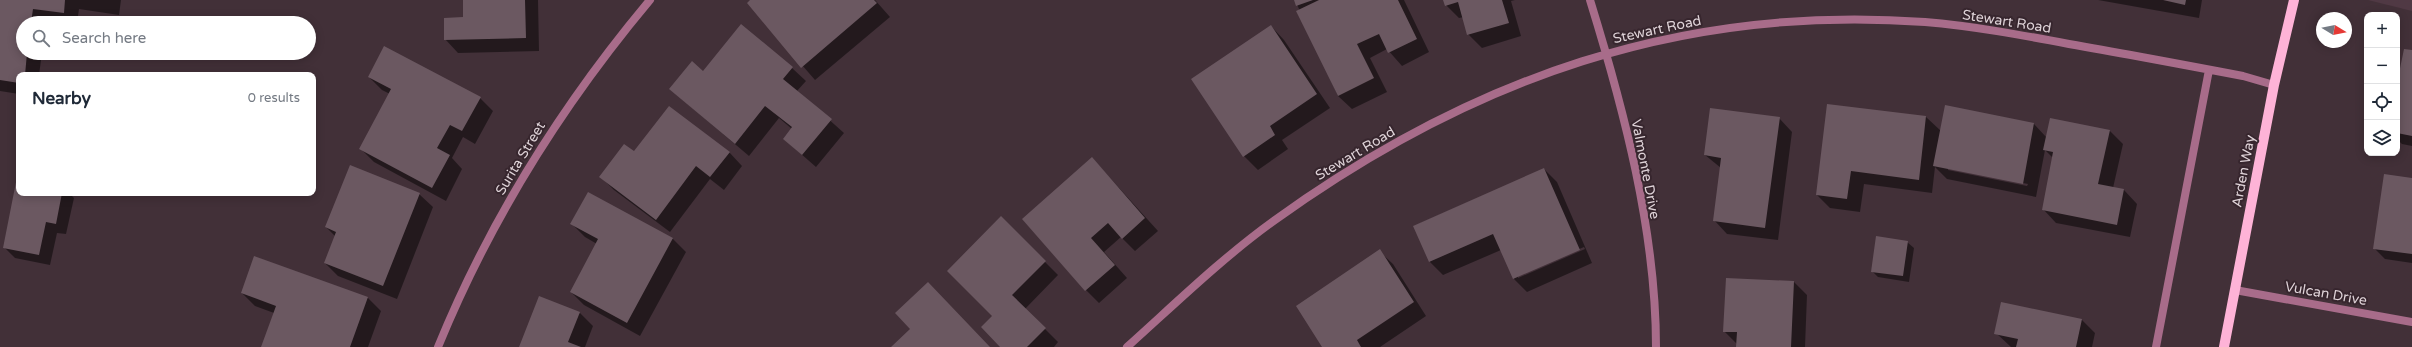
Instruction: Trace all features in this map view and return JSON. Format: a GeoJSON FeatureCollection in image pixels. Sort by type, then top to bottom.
{"type":"FeatureCollection","features":[{"type":"Feature","properties":{"kind":"main road","name":"Arden Way"},"geometry":{"type":"LineString","coordinates":[[2224,347],[2274,84],[2294,0]]}},
{"type":"Feature","properties":{"kind":"street","name":"Surita Street"},"geometry":{"type":"LineString","coordinates":[[438,347],[458,298],[497,221],[565,109],[617,40],[650,0]]}},
{"type":"Feature","properties":{"kind":"street","name":"Valmonte Drive"},"geometry":{"type":"LineString","coordinates":[[1590,0],[1607,53],[1633,162],[1650,257],[1656,347]]}},
{"type":"Feature","properties":{"kind":"street","name":"Stewart Road"},"geometry":{"type":"LineString","coordinates":[[1127,347],[1209,273],[1273,222],[1341,175],[1445,116],[1503,89],[1607,53],[1670,38],[1764,24],[1828,20],[1924,22],[1987,29],[2210,70],[2274,84]]}},
{"type":"Feature","properties":{"kind":"street"},"geometry":{"type":"LineString","coordinates":[[2156,347],[2210,70]]}},
{"type":"Feature","properties":{"kind":"street","name":"Vulcan Drive"},"geometry":{"type":"LineString","coordinates":[[2235,290],[2412,322]]}},
{"type":"Feature","properties":{"kind":"shaded area"},"geometry":{"type":"Polygon","coordinates":[[[2368,0],[2412,0],[2412,11],[2368,0]]]}},
{"type":"Feature","properties":{"kind":"building"},"geometry":{"type":"Polygon","coordinates":[[[0,0],[65,0],[64,13],[33,9],[32,16],[16,16],[16,60],[26,60],[25,72],[16,72],[16,83],[0,80],[0,0]]]}},
{"type":"Feature","properties":{"kind":"building"},"geometry":{"type":"Polygon","coordinates":[[[463,0],[525,0],[526,38],[444,40],[444,18],[463,17],[463,0]]]}},
{"type":"Feature","properties":{"kind":"building"},"geometry":{"type":"Polygon","coordinates":[[[750,0],[874,0],[877,3],[801,68],[747,3],[750,0]]]}},
{"type":"Feature","properties":{"kind":"building"},"geometry":{"type":"Polygon","coordinates":[[[1294,0],[1313,0],[1296,6],[1294,0]]]}},
{"type":"Feature","properties":{"kind":"building"},"geometry":{"type":"Polygon","coordinates":[[[1319,0],[1398,0],[1417,39],[1388,53],[1379,34],[1357,44],[1374,78],[1338,96],[1296,11],[1319,0]]]}},
{"type":"Feature","properties":{"kind":"building"},"geometry":{"type":"Polygon","coordinates":[[[1443,0],[1502,0],[1509,23],[1467,35],[1458,2],[1445,6],[1443,0]]]}},
{"type":"Feature","properties":{"kind":"building"},"geometry":{"type":"Polygon","coordinates":[[[2163,0],[2186,0],[2185,5],[2163,0]]]}},
{"type":"Feature","properties":{"kind":"building"},"geometry":{"type":"Polygon","coordinates":[[[741,24],[793,67],[783,79],[832,119],[802,155],[783,139],[792,127],[765,106],[735,144],[669,89],[692,61],[703,71],[741,24]]]}},
{"type":"Feature","properties":{"kind":"building"},"geometry":{"type":"Polygon","coordinates":[[[1271,25],[1317,94],[1270,126],[1275,135],[1243,157],[1191,79],[1271,25]]]}},
{"type":"Feature","properties":{"kind":"building"},"geometry":{"type":"Polygon","coordinates":[[[384,46],[481,97],[462,131],[450,125],[437,148],[450,155],[432,188],[359,149],[391,89],[368,77],[384,46]]]}},
{"type":"Feature","properties":{"kind":"building"},"geometry":{"type":"Polygon","coordinates":[[[2404,49],[2412,50],[2412,136],[2400,134],[2400,68],[2404,49]]]}},
{"type":"Feature","properties":{"kind":"building"},"geometry":{"type":"Polygon","coordinates":[[[1827,104],[1926,116],[1919,180],[1851,171],[1847,199],[1816,195],[1827,104]]]}},
{"type":"Feature","properties":{"kind":"building"},"geometry":{"type":"Polygon","coordinates":[[[1945,105],[2034,123],[2023,184],[1933,166],[1945,105]]]}},
{"type":"Feature","properties":{"kind":"building"},"geometry":{"type":"Polygon","coordinates":[[[669,106],[730,152],[710,177],[696,166],[656,220],[599,177],[624,144],[634,151],[669,106]]]}},
{"type":"Feature","properties":{"kind":"building"},"geometry":{"type":"Polygon","coordinates":[[[1710,108],[1780,117],[1765,228],[1713,221],[1721,158],[1704,155],[1710,108]]]}},
{"type":"Feature","properties":{"kind":"building"},"geometry":{"type":"Polygon","coordinates":[[[2050,118],[2110,130],[2098,184],[2124,189],[2117,225],[2042,210],[2053,152],[2043,150],[2050,118]]]}},
{"type":"Feature","properties":{"kind":"building"},"geometry":{"type":"Polygon","coordinates":[[[1092,157],[1145,218],[1122,239],[1108,223],[1091,238],[1115,265],[1085,291],[1022,219],[1092,157]]]}},
{"type":"Feature","properties":{"kind":"building"},"geometry":{"type":"Polygon","coordinates":[[[350,165],[420,193],[383,286],[324,263],[336,232],[325,227],[350,165]]]}},
{"type":"Feature","properties":{"kind":"building"},"geometry":{"type":"Polygon","coordinates":[[[1544,168],[1580,250],[1513,279],[1493,234],[1429,262],[1413,226],[1544,168]]]}},
{"type":"Feature","properties":{"kind":"building"},"geometry":{"type":"Polygon","coordinates":[[[2384,174],[2412,178],[2412,254],[2373,249],[2384,174]]]}},
{"type":"Feature","properties":{"kind":"building"},"geometry":{"type":"Polygon","coordinates":[[[16,182],[16,196],[61,196],[56,224],[46,222],[39,255],[3,248],[16,182]]]}},
{"type":"Feature","properties":{"kind":"building"},"geometry":{"type":"Polygon","coordinates":[[[588,192],[673,238],[627,323],[570,292],[598,239],[570,224],[588,192]]]}},
{"type":"Feature","properties":{"kind":"building"},"geometry":{"type":"Polygon","coordinates":[[[1001,216],[1046,261],[1012,295],[1046,328],[1027,347],[1000,347],[981,327],[992,316],[947,271],[1001,216]]]}},
{"type":"Feature","properties":{"kind":"building"},"geometry":{"type":"Polygon","coordinates":[[[1876,236],[1908,241],[1903,276],[1871,272],[1876,236]]]}},
{"type":"Feature","properties":{"kind":"building"},"geometry":{"type":"Polygon","coordinates":[[[1380,249],[1414,302],[1357,340],[1361,347],[1322,347],[1296,306],[1380,249]]]}},
{"type":"Feature","properties":{"kind":"building"},"geometry":{"type":"Polygon","coordinates":[[[254,256],[368,297],[350,347],[261,347],[276,306],[241,293],[254,256]]]}},
{"type":"Feature","properties":{"kind":"building"},"geometry":{"type":"Polygon","coordinates":[[[1726,278],[1794,281],[1791,347],[1736,347],[1737,332],[1723,332],[1726,278]]]}},
{"type":"Feature","properties":{"kind":"building"},"geometry":{"type":"Polygon","coordinates":[[[928,282],[990,347],[891,347],[910,329],[895,313],[928,282]]]}},
{"type":"Feature","properties":{"kind":"building"},"geometry":{"type":"Polygon","coordinates":[[[539,296],[580,312],[568,342],[581,347],[519,347],[539,296]]]}},
{"type":"Feature","properties":{"kind":"building"},"geometry":{"type":"Polygon","coordinates":[[[2001,302],[2082,319],[2076,347],[2016,347],[2018,339],[1994,334],[2001,302]]]}}]}
